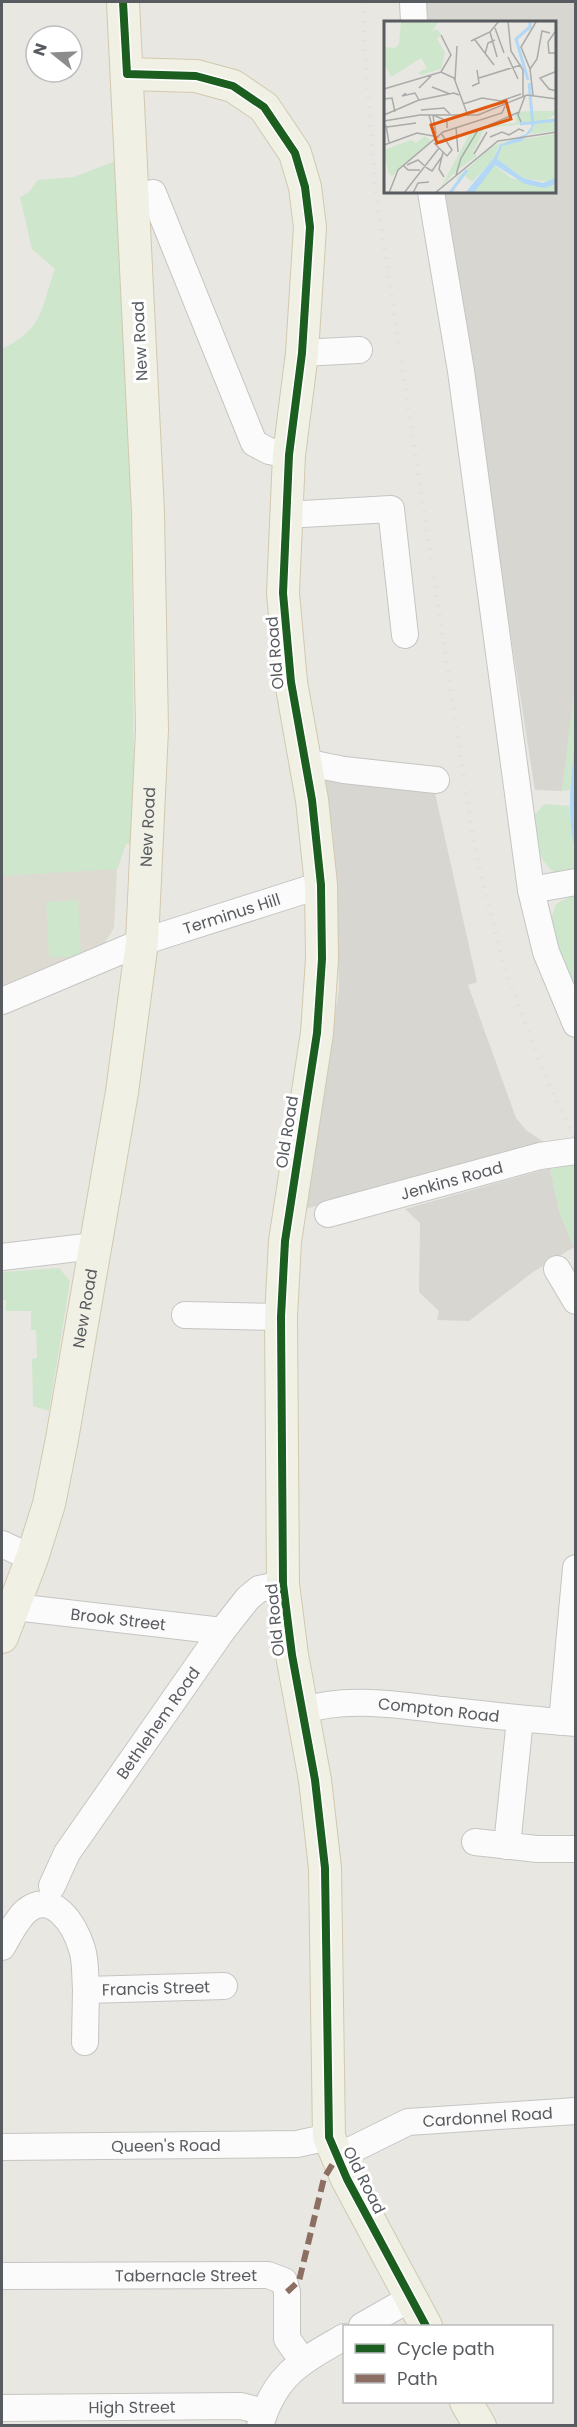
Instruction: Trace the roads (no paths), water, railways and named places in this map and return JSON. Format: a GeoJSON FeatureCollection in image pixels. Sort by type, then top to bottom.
{"type":"FeatureCollection","features":[{"type":"Feature","properties":{"kind":"main road","name":"New Road"},"geometry":{"type":"LineString","coordinates":[[2,1637],[15,1607],[49,1504],[122,1092],[142,942],[152,730],[149,547],[123,2]]}},
{"type":"Feature","properties":{"kind":"main road","name":"Old Road"},"geometry":{"type":"LineString","coordinates":[[127,74],[196,76],[233,86],[264,107],[286,136],[295,153],[305,187],[310,227],[302,353],[289,454],[284,593],[291,682],[312,800],[321,885],[322,959],[317,1033],[285,1241],[281,1317],[284,1584],[292,1655],[315,1780],[325,1868],[333,2147],[425,2325]]}},
{"type":"Feature","properties":{"kind":"main road"},"geometry":{"type":"LineString","coordinates":[[467,2403],[480,2426]]}},
{"type":"Feature","properties":{"kind":"street"},"geometry":{"type":"LineString","coordinates":[[413,2],[414,21]]}},
{"type":"Feature","properties":{"kind":"street"},"geometry":{"type":"LineString","coordinates":[[153,193],[254,443],[269,451],[289,454]]}},
{"type":"Feature","properties":{"kind":"street"},"geometry":{"type":"LineString","coordinates":[[431,194],[461,371],[531,890],[546,952],[576,1024]]}},
{"type":"Feature","properties":{"kind":"street"},"geometry":{"type":"LineString","coordinates":[[302,353],[359,350]]}},
{"type":"Feature","properties":{"kind":"street"},"geometry":{"type":"LineString","coordinates":[[285,516],[391,509],[405,635]]}},
{"type":"Feature","properties":{"kind":"street"},"geometry":{"type":"LineString","coordinates":[[304,762],[344,770],[436,780]]}},
{"type":"Feature","properties":{"kind":"street"},"geometry":{"type":"LineString","coordinates":[[531,890],[576,882]]}},
{"type":"Feature","properties":{"kind":"street","name":"Terminus Hill"},"geometry":{"type":"LineString","coordinates":[[2,1001],[142,942],[321,885]]}},
{"type":"Feature","properties":{"kind":"street","name":"Jenkins Road"},"geometry":{"type":"LineString","coordinates":[[328,1214],[567,1152]]}},
{"type":"Feature","properties":{"kind":"street"},"geometry":{"type":"LineString","coordinates":[[2,1257],[94,1246]]}},
{"type":"Feature","properties":{"kind":"street"},"geometry":{"type":"LineString","coordinates":[[557,1269],[576,1301]]}},
{"type":"Feature","properties":{"kind":"street"},"geometry":{"type":"LineString","coordinates":[[185,1314],[281,1317]]}},
{"type":"Feature","properties":{"kind":"street"},"geometry":{"type":"LineString","coordinates":[[2,1544],[32,1558]]}},
{"type":"Feature","properties":{"kind":"street"},"geometry":{"type":"LineString","coordinates":[[569,1723],[576,1568]]}},
{"type":"Feature","properties":{"kind":"street","name":"Bethlehem Road"},"geometry":{"type":"LineString","coordinates":[[52,1886],[67,1853],[222,1631],[248,1598],[259,1589],[284,1584]]}},
{"type":"Feature","properties":{"kind":"street","name":"Brook Street"},"geometry":{"type":"LineString","coordinates":[[15,1607],[222,1631]]}},
{"type":"Feature","properties":{"kind":"street","name":"Compton Road"},"geometry":{"type":"LineString","coordinates":[[302,1711],[320,1704],[337,1703],[407,1706],[569,1723]]}},
{"type":"Feature","properties":{"kind":"street"},"geometry":{"type":"LineString","coordinates":[[507,1846],[520,1719]]}},
{"type":"Feature","properties":{"kind":"street"},"geometry":{"type":"LineString","coordinates":[[475,1842],[576,1849]]}},
{"type":"Feature","properties":{"kind":"street","name":"Francis Street"},"geometry":{"type":"LineString","coordinates":[[2,1947],[18,1920],[35,1906],[43,1904],[54,1906],[62,1912],[75,1931],[83,1950],[86,1990],[85,2042]]}},
{"type":"Feature","properties":{"kind":"street","name":"Francis Street"},"geometry":{"type":"LineString","coordinates":[[86,1990],[224,1986]]}},
{"type":"Feature","properties":{"kind":"street","name":"Cardonnel Road"},"geometry":{"type":"LineString","coordinates":[[333,2147],[408,2121],[576,2111]]}},
{"type":"Feature","properties":{"kind":"street","name":"Queen's Road"},"geometry":{"type":"LineString","coordinates":[[2,2147],[297,2144],[333,2147]]}},
{"type":"Feature","properties":{"kind":"street","name":"Tabernacle Street"},"geometry":{"type":"LineString","coordinates":[[2,2276],[268,2275],[284,2281],[287,2292],[287,2339],[303,2361]]}},
{"type":"Feature","properties":{"kind":"street"},"geometry":{"type":"LineString","coordinates":[[364,2325],[411,2298]]}},
{"type":"Feature","properties":{"kind":"street"},"geometry":{"type":"LineString","coordinates":[[262,2419],[276,2387],[303,2361],[343,2338]]}},
{"type":"Feature","properties":{"kind":"street","name":"High Street"},"geometry":{"type":"LineString","coordinates":[[2,2408],[241,2406],[262,2419]]}},
{"type":"Feature","properties":{"kind":"water"},"geometry":{"type":"Polygon","coordinates":[[[575,743],[575,850],[570,810],[575,743]]]}},
{"type":"Feature","properties":{"kind":"railway"},"geometry":{"type":"LineString","coordinates":[[363,2],[375,186],[474,845],[503,964],[547,1081],[576,1140]]}}]}
